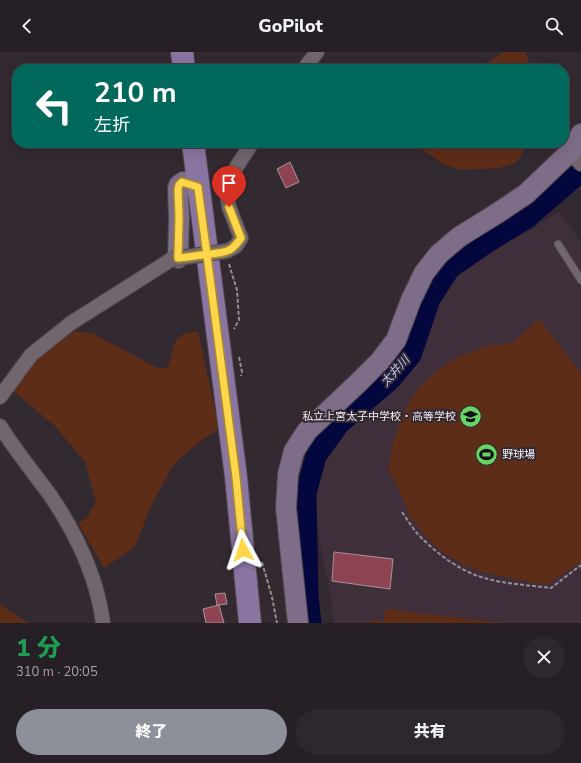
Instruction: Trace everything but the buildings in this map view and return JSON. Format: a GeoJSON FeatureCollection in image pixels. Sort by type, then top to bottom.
{"type":"FeatureCollection","features":[{"type":"Feature","properties":{"kind":"main road"},"geometry":{"type":"LineString","coordinates":[[182,52],[183,64]]}},
{"type":"Feature","properties":{"kind":"main road"},"geometry":{"type":"LineString","coordinates":[[194,148],[236,477],[250,623]]}},
{"type":"Feature","properties":{"kind":"street"},"geometry":{"type":"LineString","coordinates":[[308,64],[316,52]]}},
{"type":"Feature","properties":{"kind":"street"},"geometry":{"type":"LineString","coordinates":[[298,623],[286,508],[288,474],[294,451],[307,431],[380,361],[396,340],[411,300],[424,273],[439,254],[459,237],[526,194],[575,157],[581,134]]}},
{"type":"Feature","properties":{"kind":"street"},"geometry":{"type":"LineString","coordinates":[[0,397],[31,355],[71,323],[175,259],[228,251],[236,246],[241,238],[229,207],[226,188],[237,166],[249,148]]}},
{"type":"Feature","properties":{"kind":"street"},"geometry":{"type":"LineString","coordinates":[[175,259],[179,218],[179,185],[182,182],[198,187]]}},
{"type":"Feature","properties":{"kind":"street"},"geometry":{"type":"LineString","coordinates":[[0,426],[66,519],[89,567],[101,606],[103,623]]}},
{"type":"Feature","properties":{"kind":"lane"},"geometry":{"type":"LineString","coordinates":[[558,244],[581,280]]}},
{"type":"Feature","properties":{"kind":"path"},"geometry":{"type":"LineString","coordinates":[[402,512],[416,532],[431,547],[458,566],[481,577],[516,584],[551,588],[581,565]]}},
{"type":"Feature","properties":{"kind":"shaded area"},"geometry":{"type":"Polygon","coordinates":[[[503,52],[525,52],[530,64],[486,64],[503,52]]]}},
{"type":"Feature","properties":{"kind":"shaded area"},"geometry":{"type":"Polygon","coordinates":[[[420,148],[524,148],[521,156],[515,163],[498,168],[462,170],[445,165],[420,148]]]}},
{"type":"Feature","properties":{"kind":"shaded area","name":"私立上宮太子中学校・高等学校"},"geometry":{"type":"Polygon","coordinates":[[[559,211],[581,243],[581,623],[334,623],[331,599],[314,514],[316,477],[321,463],[347,429],[397,385],[409,369],[431,327],[442,296],[456,276],[470,262],[530,231],[559,211]]]}},
{"type":"Feature","properties":{"kind":"shaded area","name":"野球場"},"geometry":{"type":"Polygon","coordinates":[[[539,319],[581,373],[581,562],[547,585],[517,580],[475,570],[444,554],[426,537],[409,515],[399,489],[388,469],[394,440],[404,412],[418,389],[435,372],[458,357],[486,346],[512,343],[539,319]]]}},
{"type":"Feature","properties":{"kind":"shaded area"},"geometry":{"type":"Polygon","coordinates":[[[76,331],[94,334],[159,369],[168,368],[175,342],[181,335],[198,331],[219,428],[193,447],[173,465],[150,508],[135,547],[104,568],[78,523],[87,518],[96,502],[85,462],[55,426],[13,391],[37,356],[76,331]]]}},
{"type":"Feature","properties":{"kind":"shaded area"},"geometry":{"type":"Polygon","coordinates":[[[0,605],[29,623],[0,623],[0,605]]]}},
{"type":"Feature","properties":{"kind":"shaded area"},"geometry":{"type":"Polygon","coordinates":[[[386,609],[505,623],[371,623],[372,619],[383,622],[386,609]]]}},
{"type":"Feature","properties":{"kind":"waterway","name":"太井川"},"geometry":{"type":"LineString","coordinates":[[311,623],[308,597],[306,493],[316,456],[339,424],[390,380],[411,355],[430,299],[450,268],[527,218],[571,180],[581,167]]}},
{"type":"Feature","properties":{"kind":"place","name":"私立上宮太子中学校・高等学校"},"geometry":{"type":"Point","coordinates":[471,416]}},
{"type":"Feature","properties":{"kind":"place","name":"野球場"},"geometry":{"type":"Point","coordinates":[486,454]}},
{"type":"Feature","properties":{"kind":"route"},"geometry":{"type":"LineString","coordinates":[[229,207],[241,238],[236,246],[228,251],[215,253],[203,255],[191,257],[178,258],[179,185],[182,182],[198,187],[204,233],[206,248],[208,263],[236,477],[243,550]]}}]}
